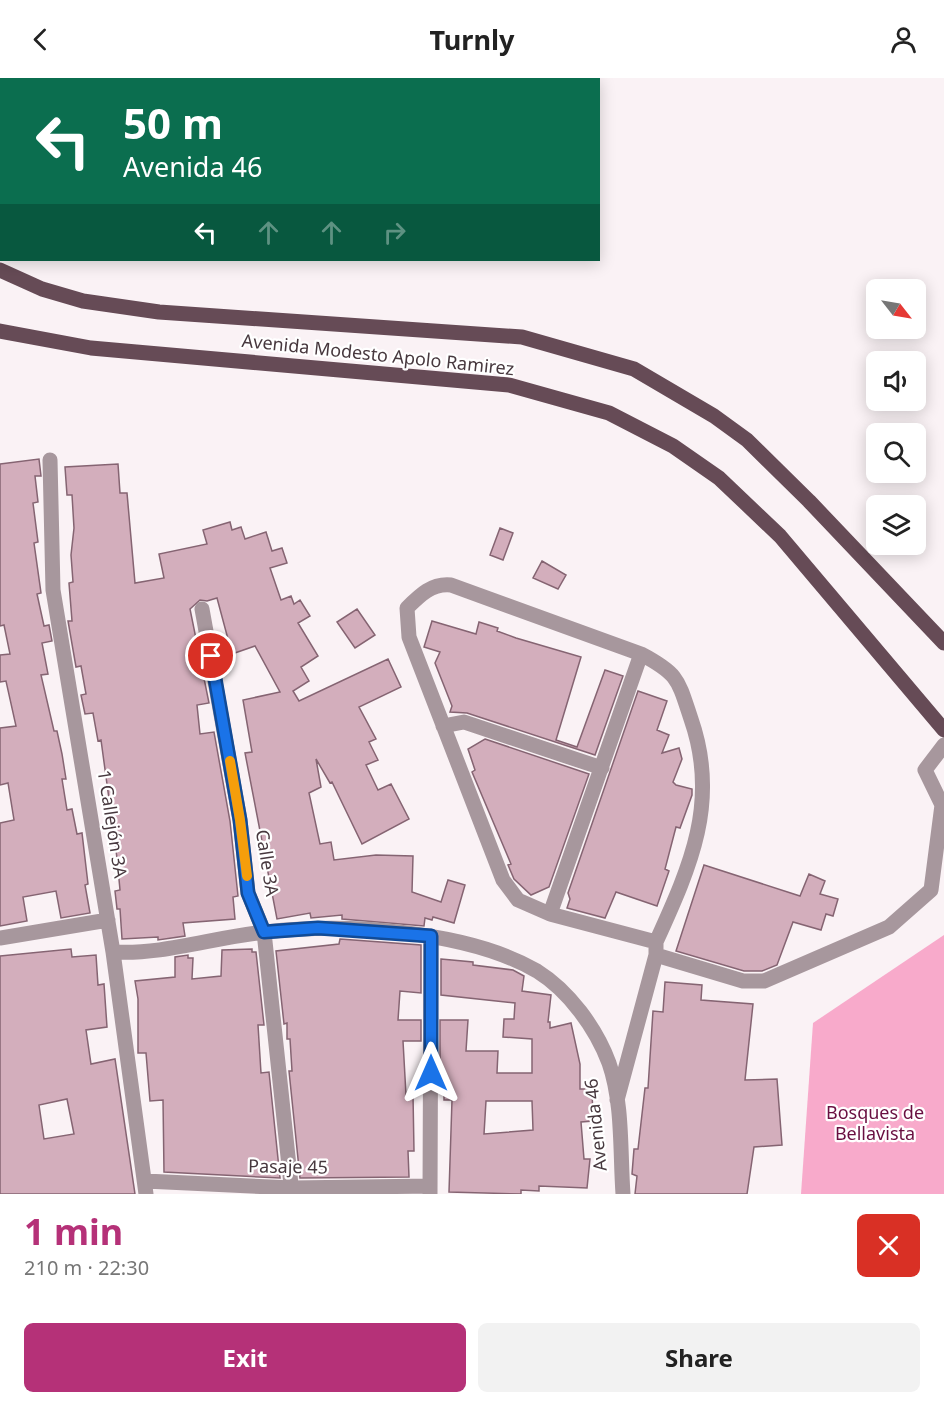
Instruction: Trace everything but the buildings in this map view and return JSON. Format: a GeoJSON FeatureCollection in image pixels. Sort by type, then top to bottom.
{"type":"FeatureCollection","features":[{"type":"Feature","properties":{"kind":"main road","name":"Avenida Modesto Apolo Ramirez"},"geometry":{"type":"LineString","coordinates":[[0,270],[42,289],[83,301],[159,312],[522,337],[634,369],[714,416],[747,440],[809,501],[944,643]]}},
{"type":"Feature","properties":{"kind":"main road","name":"Avenida Modesto Apolo Ramirez"},"geometry":{"type":"LineString","coordinates":[[0,331],[91,348],[509,385],[609,413],[673,446],[719,478],[780,536],[944,730]]}},
{"type":"Feature","properties":{"kind":"street","name":"1 Callejón 3A"},"geometry":{"type":"LineString","coordinates":[[50,460],[53,590],[113,952],[146,1187]]}},
{"type":"Feature","properties":{"kind":"street"},"geometry":{"type":"LineString","coordinates":[[617,1100],[656,949],[689,869],[702,815],[704,774],[699,742],[680,686],[668,668],[641,654],[452,585],[439,584],[420,595],[407,608],[409,637],[503,880],[518,900],[550,914],[656,949],[743,981],[764,981],[890,927],[931,890],[942,805],[925,770],[944,745]]}},
{"type":"Feature","properties":{"kind":"street","name":"Calle 3A"},"geometry":{"type":"LineString","coordinates":[[202,609],[240,820],[248,893],[264,932],[292,1191]]}},
{"type":"Feature","properties":{"kind":"street"},"geometry":{"type":"LineString","coordinates":[[550,914],[641,654]]}},
{"type":"Feature","properties":{"kind":"street"},"geometry":{"type":"LineString","coordinates":[[443,726],[464,722],[602,768]]}},
{"type":"Feature","properties":{"kind":"street"},"geometry":{"type":"LineString","coordinates":[[0,938],[108,920]]}},
{"type":"Feature","properties":{"kind":"street","name":"Avenida 46"},"geometry":{"type":"LineString","coordinates":[[113,952],[138,954],[264,932],[318,928],[431,936],[499,954],[538,972],[570,1000],[592,1028],[605,1055],[617,1100],[623,1194]]}},
{"type":"Feature","properties":{"kind":"street"},"geometry":{"type":"LineString","coordinates":[[430,1190],[431,936]]}},
{"type":"Feature","properties":{"kind":"street","name":"Pasaje 45"},"geometry":{"type":"LineString","coordinates":[[146,1187],[292,1191],[430,1190]]}},
{"type":"Feature","properties":{"kind":"green space","name":"Bosques de Bellavista"},"geometry":{"type":"Polygon","coordinates":[[[944,935],[944,1194],[801,1194],[813,1023],[944,935]]]}},
{"type":"Feature","properties":{"kind":"slow traffic"},"geometry":{"type":"LineString","coordinates":[[230,761],[247,876]]}},
{"type":"Feature","properties":{"kind":"route"},"geometry":{"type":"LineString","coordinates":[[211,656],[240,820],[248,893],[264,932],[318,928],[379,930],[431,936],[431,1073]]}}]}
